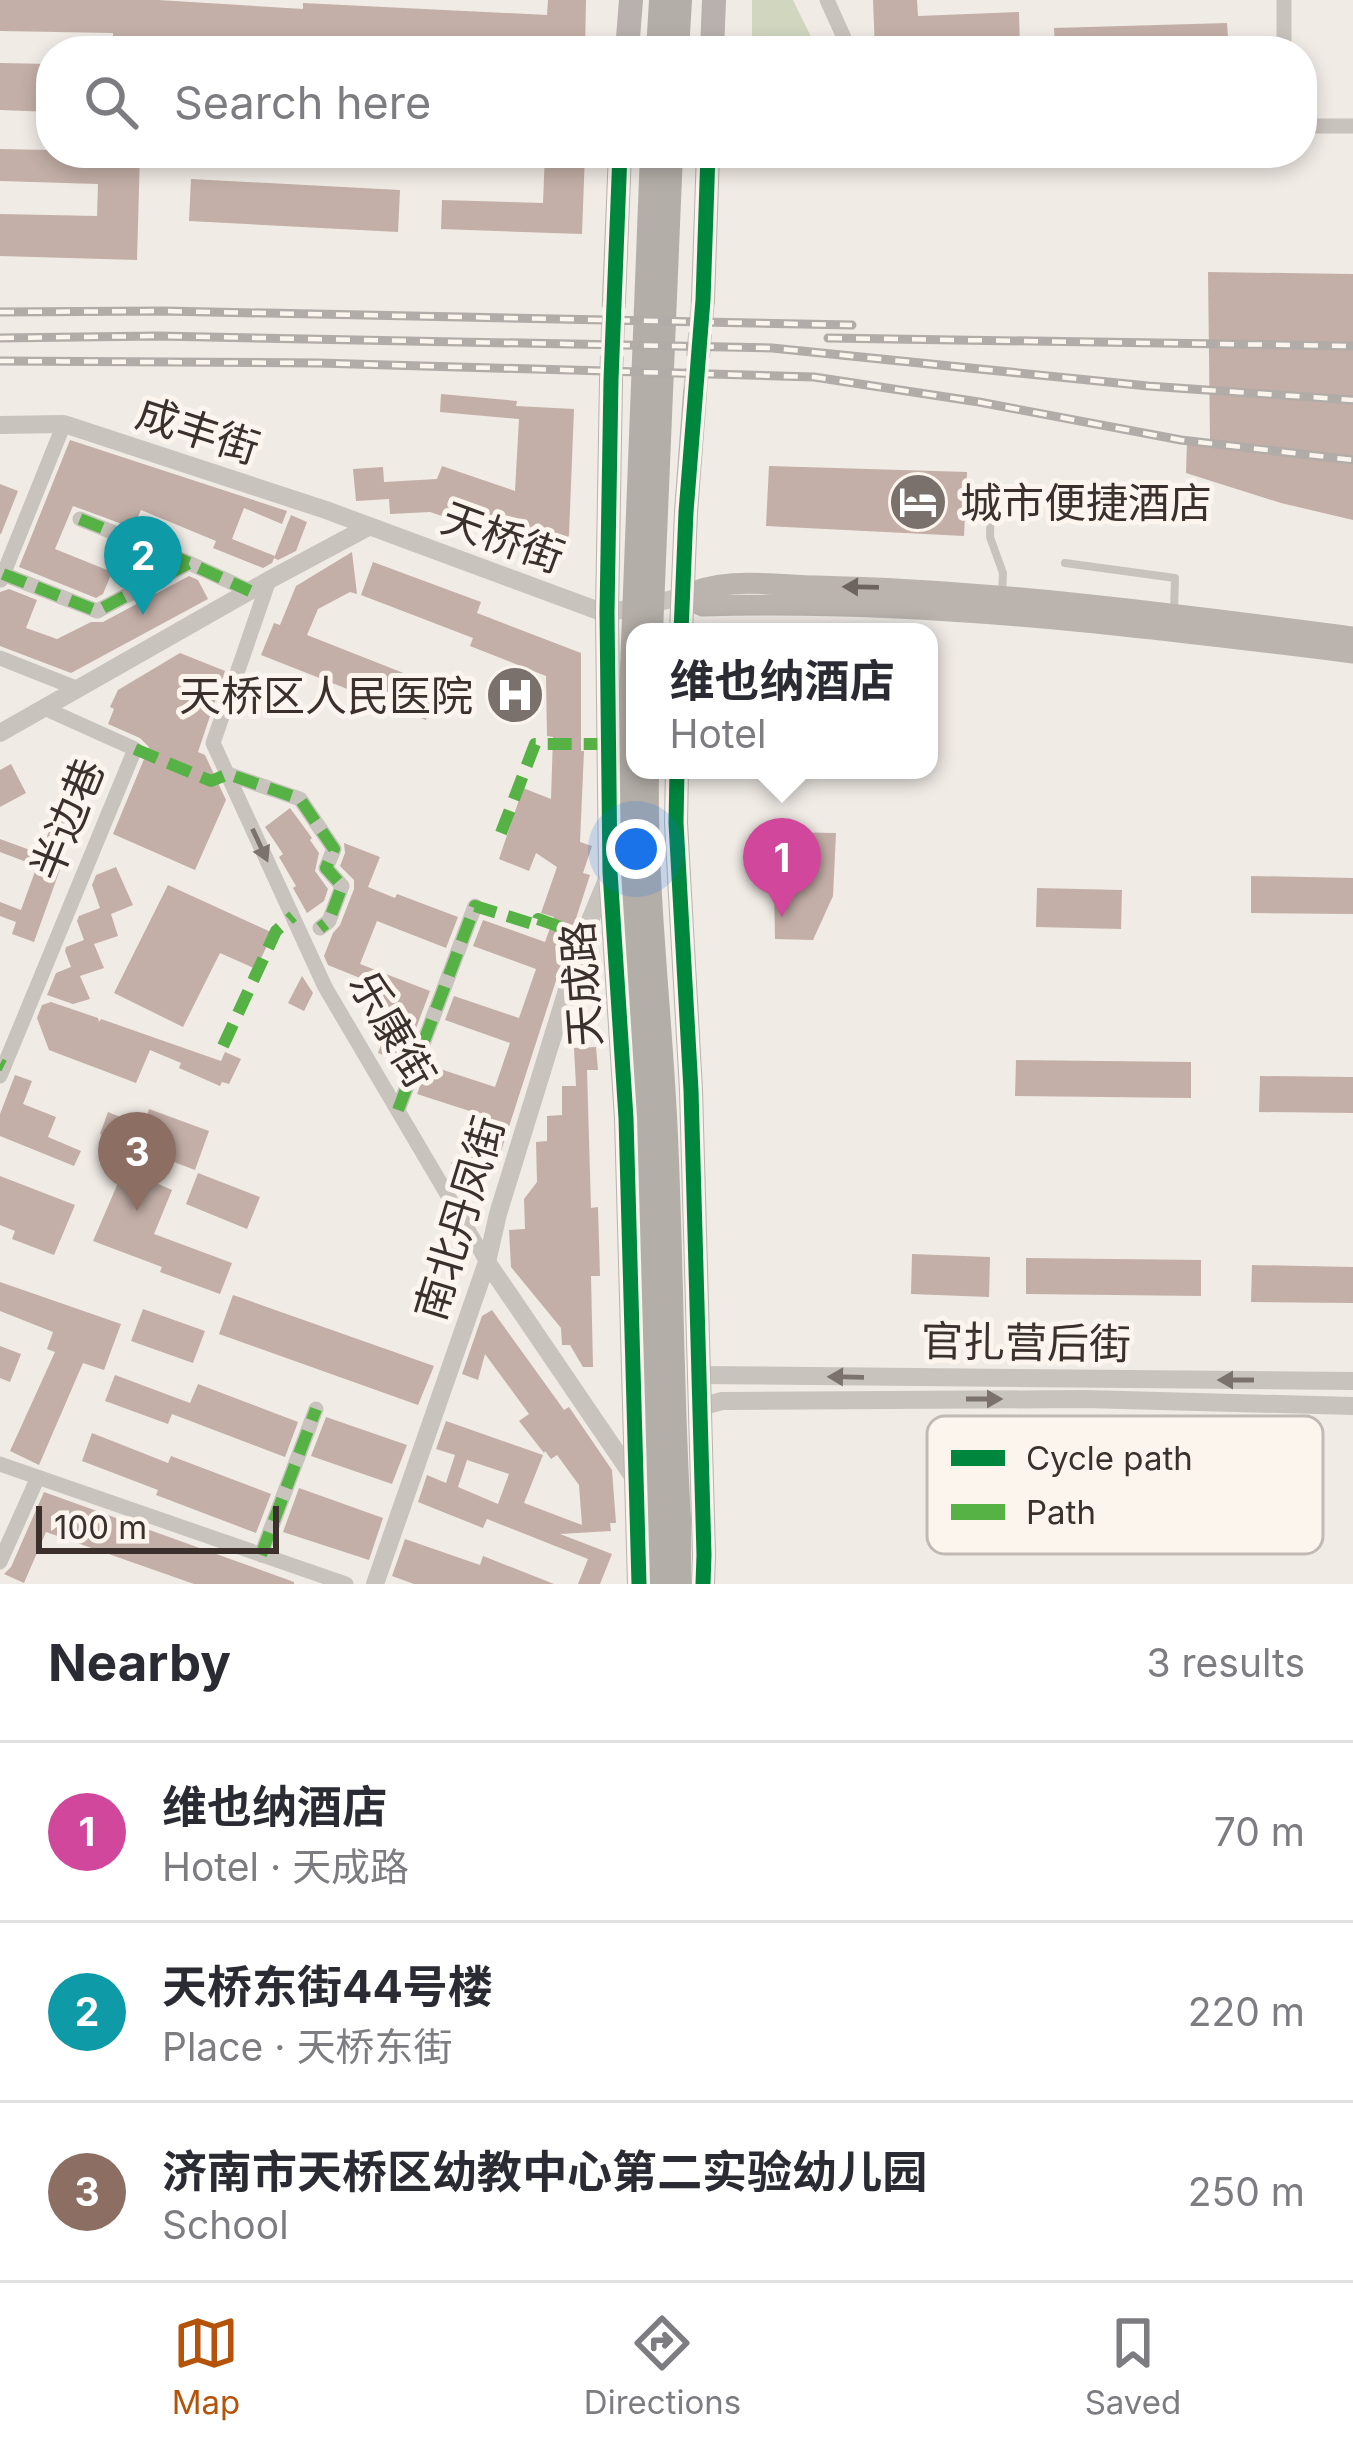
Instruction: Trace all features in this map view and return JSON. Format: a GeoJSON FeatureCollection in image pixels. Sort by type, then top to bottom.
{"type":"FeatureCollection","features":[{"type":"Feature","properties":{"kind":"highway"},"geometry":{"type":"LineString","coordinates":[[659,36],[661,0]]}},
{"type":"Feature","properties":{"kind":"highway"},"geometry":{"type":"LineString","coordinates":[[678,36],[680,0]]}},
{"type":"Feature","properties":{"kind":"highway","name":"天成路"},"geometry":{"type":"LineString","coordinates":[[634,623],[651,168]]}},
{"type":"Feature","properties":{"kind":"highway"},"geometry":{"type":"LineString","coordinates":[[651,623],[670,168]]}},
{"type":"Feature","properties":{"kind":"highway","name":"天成路"},"geometry":{"type":"LineString","coordinates":[[628,779],[627,859],[643,1090],[659,1584]]}},
{"type":"Feature","properties":{"kind":"highway","name":"天成路"},"geometry":{"type":"LineString","coordinates":[[647,779],[651,950],[665,1117],[679,1584]]}},
{"type":"Feature","properties":{"kind":"main road"},"geometry":{"type":"LineString","coordinates":[[628,36],[632,0]]}},
{"type":"Feature","properties":{"kind":"main road"},"geometry":{"type":"LineString","coordinates":[[713,36],[714,0]]}},
{"type":"Feature","properties":{"kind":"main road"},"geometry":{"type":"LineString","coordinates":[[614,300],[619,168]]}},
{"type":"Feature","properties":{"kind":"main road"},"geometry":{"type":"LineString","coordinates":[[704,300],[708,168]]}},
{"type":"Feature","properties":{"kind":"main road","name":"天成路"},"geometry":{"type":"LineString","coordinates":[[611,380],[610,872],[626,1118],[639,1584]]}},
{"type":"Feature","properties":{"kind":"main road"},"geometry":{"type":"LineString","coordinates":[[681,623],[695,394]]}},
{"type":"Feature","properties":{"kind":"main road"},"geometry":{"type":"LineString","coordinates":[[682,597],[703,586],[735,584],[884,587],[1173,614],[1353,637]]}},
{"type":"Feature","properties":{"kind":"main road"},"geometry":{"type":"LineString","coordinates":[[682,597],[703,606],[890,608],[1151,627],[1353,653]]}},
{"type":"Feature","properties":{"kind":"main road"},"geometry":{"type":"LineString","coordinates":[[677,779],[691,1090],[703,1584]]}},
{"type":"Feature","properties":{"kind":"street"},"geometry":{"type":"LineString","coordinates":[[827,0],[843,36]]}},
{"type":"Feature","properties":{"kind":"street"},"geometry":{"type":"LineString","coordinates":[[1284,0],[1284,36]]}},
{"type":"Feature","properties":{"kind":"street"},"geometry":{"type":"LineString","coordinates":[[1317,126],[1353,126]]}},
{"type":"Feature","properties":{"kind":"street"},"geometry":{"type":"LineString","coordinates":[[64,424],[2,578],[97,611],[189,563]]}},
{"type":"Feature","properties":{"kind":"street","name":"成丰街"},"geometry":{"type":"LineString","coordinates":[[0,425],[64,424],[370,526]]}},
{"type":"Feature","properties":{"kind":"street"},"geometry":{"type":"LineString","coordinates":[[80,519],[250,591]]}},
{"type":"Feature","properties":{"kind":"street"},"geometry":{"type":"LineString","coordinates":[[0,733],[370,526]]}},
{"type":"Feature","properties":{"kind":"street","name":"天桥街"},"geometry":{"type":"LineString","coordinates":[[370,526],[607,613],[682,597]]}},
{"type":"Feature","properties":{"kind":"street","name":"乐康街"},"geometry":{"type":"LineString","coordinates":[[269,580],[213,743],[326,987],[487,1262],[634,1478]]}},
{"type":"Feature","properties":{"kind":"street"},"geometry":{"type":"LineString","coordinates":[[0,658],[76,688]]}},
{"type":"Feature","properties":{"kind":"street","name":"半边巷"},"geometry":{"type":"LineString","coordinates":[[0,1076],[135,749],[44,709]]}},
{"type":"Feature","properties":{"kind":"street"},"geometry":{"type":"LineString","coordinates":[[228,774],[300,799],[334,849],[326,868],[342,886],[320,928]]}},
{"type":"Feature","properties":{"kind":"street","name":"南北丹凤街"},"geometry":{"type":"LineString","coordinates":[[375,1584],[487,1262],[578,953],[610,872]]}},
{"type":"Feature","properties":{"kind":"street"},"geometry":{"type":"LineString","coordinates":[[398,1110],[475,906]]}},
{"type":"Feature","properties":{"kind":"street","name":"官扎营后街"},"geometry":{"type":"LineString","coordinates":[[698,1375],[1353,1381]]}},
{"type":"Feature","properties":{"kind":"street","name":"官扎营后街"},"geometry":{"type":"LineString","coordinates":[[700,1407],[722,1401],[1085,1399],[1353,1406]]}},
{"type":"Feature","properties":{"kind":"street"},"geometry":{"type":"LineString","coordinates":[[262,1555],[316,1409]]}},
{"type":"Feature","properties":{"kind":"street"},"geometry":{"type":"LineString","coordinates":[[0,1464],[346,1584]]}},
{"type":"Feature","properties":{"kind":"street"},"geometry":{"type":"LineString","coordinates":[[0,1562],[38,1477]]}},
{"type":"Feature","properties":{"kind":"lane"},"geometry":{"type":"LineString","coordinates":[[991,487],[990,537],[1003,573],[1002,598]]}},
{"type":"Feature","properties":{"kind":"lane"},"geometry":{"type":"LineString","coordinates":[[1065,563],[1175,578],[1173,614]]}},
{"type":"Feature","properties":{"kind":"green space"},"geometry":{"type":"Polygon","coordinates":[[[752,0],[793,0],[811,36],[752,36],[752,0]]]}},
{"type":"Feature","properties":{"kind":"building"},"geometry":{"type":"Polygon","coordinates":[[[0,0],[158,0],[303,9],[303,3],[547,15],[548,0],[586,0],[585,36],[113,36],[0,31],[0,0]]]}},
{"type":"Feature","properties":{"kind":"building"},"geometry":{"type":"Polygon","coordinates":[[[873,0],[917,0],[918,16],[1019,12],[1020,36],[874,36],[873,0]]]}},
{"type":"Feature","properties":{"kind":"building"},"geometry":{"type":"Polygon","coordinates":[[[1227,23],[1228,36],[1054,36],[1054,28],[1227,23]]]}},
{"type":"Feature","properties":{"kind":"building"},"geometry":{"type":"Polygon","coordinates":[[[0,63],[36,64],[36,111],[0,110],[0,63]]]}},
{"type":"Feature","properties":{"kind":"building"},"geometry":{"type":"Polygon","coordinates":[[[0,149],[36,150],[36,168],[140,168],[137,260],[0,256],[0,214],[97,216],[98,184],[0,181],[0,149]]]}},
{"type":"Feature","properties":{"kind":"building"},"geometry":{"type":"Polygon","coordinates":[[[544,168],[584,168],[582,234],[441,229],[442,200],[543,203],[544,168]]]}},
{"type":"Feature","properties":{"kind":"building"},"geometry":{"type":"Polygon","coordinates":[[[191,179],[400,190],[398,232],[189,221],[191,179]]]}},
{"type":"Feature","properties":{"kind":"building"},"geometry":{"type":"Polygon","coordinates":[[[1208,272],[1353,274],[1353,520],[1186,473],[1187,442],[1210,440],[1208,272]]]}},
{"type":"Feature","properties":{"kind":"building"},"geometry":{"type":"Polygon","coordinates":[[[441,394],[574,409],[569,535],[554,558],[543,550],[430,512],[390,514],[389,499],[356,501],[353,469],[383,467],[384,482],[437,479],[442,466],[515,491],[519,419],[440,412],[441,394]]]}},
{"type":"Feature","properties":{"kind":"building"},"geometry":{"type":"Polygon","coordinates":[[[70,440],[287,511],[282,524],[244,508],[232,539],[275,556],[272,563],[263,568],[213,548],[216,541],[141,510],[133,528],[73,506],[55,549],[112,572],[103,594],[96,598],[19,567],[70,440]]]}},
{"type":"Feature","properties":{"kind":"building"},"geometry":{"type":"Polygon","coordinates":[[[769,466],[967,472],[964,536],[766,526],[769,466]]]}},
{"type":"Feature","properties":{"kind":"building"},"geometry":{"type":"Polygon","coordinates":[[[0,484],[18,491],[1,534],[0,534],[0,484]]]}},
{"type":"Feature","properties":{"kind":"building"},"geometry":{"type":"Polygon","coordinates":[[[291,515],[307,522],[296,551],[278,560],[274,558],[291,515]]]}},
{"type":"Feature","properties":{"kind":"building"},"geometry":{"type":"Polygon","coordinates":[[[352,552],[357,594],[350,592],[318,609],[307,635],[439,687],[426,720],[261,655],[296,586],[352,552]]]}},
{"type":"Feature","properties":{"kind":"building"},"geometry":{"type":"Polygon","coordinates":[[[373,562],[481,602],[477,613],[581,653],[580,842],[592,846],[583,873],[590,875],[496,1167],[465,1186],[451,1163],[474,1150],[485,1116],[417,1094],[428,1065],[495,1087],[510,1043],[445,1020],[454,996],[519,1018],[536,969],[473,946],[483,920],[545,942],[554,917],[541,913],[557,867],[536,853],[529,871],[499,859],[523,788],[551,799],[553,737],[547,736],[546,676],[470,646],[473,638],[361,595],[373,562]]]}},
{"type":"Feature","properties":{"kind":"building"},"geometry":{"type":"Polygon","coordinates":[[[189,576],[198,580],[208,599],[71,673],[0,646],[0,592],[9,589],[37,600],[26,628],[57,639],[91,622],[103,622],[189,576]]]}},
{"type":"Feature","properties":{"kind":"building"},"geometry":{"type":"Polygon","coordinates":[[[180,653],[225,671],[198,752],[205,755],[226,800],[195,870],[113,834],[149,747],[108,724],[114,709],[110,707],[118,690],[180,653]]]}},
{"type":"Feature","properties":{"kind":"building"},"geometry":{"type":"Polygon","coordinates":[[[11,764],[26,793],[0,807],[0,770],[11,764]]]}},
{"type":"Feature","properties":{"kind":"building"},"geometry":{"type":"Polygon","coordinates":[[[290,808],[312,838],[319,853],[315,871],[328,889],[324,901],[307,913],[279,857],[283,854],[265,827],[290,808]]]}},
{"type":"Feature","properties":{"kind":"building"},"geometry":{"type":"Polygon","coordinates":[[[55,814],[77,822],[34,942],[12,934],[16,922],[0,916],[0,902],[21,910],[37,866],[0,852],[0,839],[41,854],[55,814]]]}},
{"type":"Feature","properties":{"kind":"building"},"geometry":{"type":"Polygon","coordinates":[[[773,832],[836,833],[833,896],[813,940],[775,939],[773,832]]]}},
{"type":"Feature","properties":{"kind":"building"},"geometry":{"type":"Polygon","coordinates":[[[344,843],[380,857],[368,887],[458,917],[446,948],[377,921],[360,964],[430,991],[403,1063],[378,1053],[392,1016],[351,1001],[360,978],[328,965],[324,956],[354,889],[354,880],[340,866],[344,843]]]}},
{"type":"Feature","properties":{"kind":"building"},"geometry":{"type":"Polygon","coordinates":[[[116,867],[133,905],[111,914],[118,936],[94,944],[104,968],[80,976],[90,999],[73,1004],[47,995],[56,973],[71,967],[66,947],[84,940],[79,916],[100,908],[92,885],[96,875],[116,867]]]}},
{"type":"Feature","properties":{"kind":"building"},"geometry":{"type":"Polygon","coordinates":[[[1251,876],[1353,878],[1353,914],[1251,913],[1251,876]]]}},
{"type":"Feature","properties":{"kind":"building"},"geometry":{"type":"Polygon","coordinates":[[[168,885],[273,933],[256,969],[220,953],[183,1027],[114,993],[168,885]]]}},
{"type":"Feature","properties":{"kind":"building"},"geometry":{"type":"Polygon","coordinates":[[[1037,888],[1122,890],[1121,929],[1036,927],[1037,888]]]}},
{"type":"Feature","properties":{"kind":"building"},"geometry":{"type":"Polygon","coordinates":[[[302,976],[313,993],[304,1011],[288,1003],[302,976]]]}},
{"type":"Feature","properties":{"kind":"building"},"geometry":{"type":"Polygon","coordinates":[[[51,1002],[221,1061],[225,1052],[241,1059],[229,1084],[220,1086],[150,1050],[136,1083],[49,1050],[37,1018],[42,1005],[51,1002]]]}},
{"type":"Feature","properties":{"kind":"building"},"geometry":{"type":"Polygon","coordinates":[[[596,1047],[598,1070],[587,1070],[591,1208],[598,1207],[600,1276],[591,1276],[593,1367],[583,1367],[570,1345],[562,1345],[561,1328],[511,1267],[509,1230],[525,1229],[524,1199],[537,1182],[536,1142],[547,1141],[547,1116],[562,1115],[562,1086],[576,1086],[574,1048],[596,1047]]]}},
{"type":"Feature","properties":{"kind":"building"},"geometry":{"type":"Polygon","coordinates":[[[1016,1060],[1191,1062],[1191,1098],[1015,1096],[1016,1060]]]}},
{"type":"Feature","properties":{"kind":"building"},"geometry":{"type":"Polygon","coordinates":[[[15,1075],[32,1081],[23,1104],[56,1117],[48,1137],[81,1151],[74,1166],[0,1136],[0,1114],[15,1075]]]}},
{"type":"Feature","properties":{"kind":"building"},"geometry":{"type":"Polygon","coordinates":[[[1260,1076],[1353,1077],[1353,1113],[1259,1112],[1260,1076]]]}},
{"type":"Feature","properties":{"kind":"building"},"geometry":{"type":"Polygon","coordinates":[[[149,1109],[209,1131],[195,1170],[100,1134],[108,1112],[143,1126],[149,1109]]]}},
{"type":"Feature","properties":{"kind":"building"},"geometry":{"type":"Polygon","coordinates":[[[124,1169],[172,1190],[154,1234],[232,1263],[220,1294],[93,1241],[124,1169]]]}},
{"type":"Feature","properties":{"kind":"building"},"geometry":{"type":"Polygon","coordinates":[[[198,1173],[260,1197],[247,1229],[186,1204],[198,1173]]]}},
{"type":"Feature","properties":{"kind":"building"},"geometry":{"type":"Polygon","coordinates":[[[0,1176],[75,1205],[54,1255],[12,1239],[15,1231],[0,1225],[0,1176]]]}},
{"type":"Feature","properties":{"kind":"building"},"geometry":{"type":"Polygon","coordinates":[[[912,1254],[990,1257],[989,1297],[911,1294],[912,1254]]]}},
{"type":"Feature","properties":{"kind":"building"},"geometry":{"type":"Polygon","coordinates":[[[1026,1258],[1201,1260],[1201,1296],[1026,1294],[1026,1258]]]}},
{"type":"Feature","properties":{"kind":"building"},"geometry":{"type":"Polygon","coordinates":[[[1252,1265],[1353,1267],[1353,1303],[1251,1302],[1252,1265]]]}},
{"type":"Feature","properties":{"kind":"building"},"geometry":{"type":"Polygon","coordinates":[[[0,1282],[121,1324],[104,1370],[83,1363],[39,1465],[10,1451],[55,1352],[47,1349],[53,1332],[0,1311],[0,1282]]]}},
{"type":"Feature","properties":{"kind":"building"},"geometry":{"type":"Polygon","coordinates":[[[233,1295],[434,1366],[418,1405],[219,1334],[233,1295]]]}},
{"type":"Feature","properties":{"kind":"building"},"geometry":{"type":"Polygon","coordinates":[[[143,1309],[205,1331],[193,1363],[131,1341],[143,1309]]]}},
{"type":"Feature","properties":{"kind":"building"},"geometry":{"type":"Polygon","coordinates":[[[492,1310],[612,1470],[616,1523],[610,1523],[611,1531],[560,1534],[612,1554],[600,1584],[578,1584],[588,1559],[487,1519],[483,1528],[418,1502],[427,1475],[446,1483],[455,1455],[436,1449],[446,1421],[543,1455],[524,1503],[582,1525],[579,1485],[557,1455],[551,1459],[544,1453],[519,1421],[529,1414],[485,1354],[478,1380],[462,1374],[482,1316],[492,1310]],[[467,1460],[458,1487],[498,1504],[509,1474],[467,1460]]]}},
{"type":"Feature","properties":{"kind":"building"},"geometry":{"type":"Polygon","coordinates":[[[0,1346],[21,1354],[10,1382],[0,1378],[0,1346]]]}},
{"type":"Feature","properties":{"kind":"building"},"geometry":{"type":"Polygon","coordinates":[[[115,1375],[190,1403],[198,1384],[298,1422],[285,1457],[172,1414],[168,1424],[105,1401],[115,1375]]]}},
{"type":"Feature","properties":{"kind":"building"},"geometry":{"type":"Polygon","coordinates":[[[326,1417],[407,1445],[392,1484],[311,1456],[326,1417]]]}},
{"type":"Feature","properties":{"kind":"building"},"geometry":{"type":"Polygon","coordinates":[[[92,1433],[168,1463],[171,1456],[271,1494],[256,1533],[82,1461],[92,1433]]]}},
{"type":"Feature","properties":{"kind":"building"},"geometry":{"type":"Polygon","coordinates":[[[299,1488],[383,1518],[369,1560],[283,1532],[299,1488]]]}},
{"type":"Feature","properties":{"kind":"building"},"geometry":{"type":"Polygon","coordinates":[[[44,1492],[294,1584],[194,1584],[46,1532],[24,1583],[4,1574],[44,1492]]]}},
{"type":"Feature","properties":{"kind":"building"},"geometry":{"type":"Polygon","coordinates":[[[405,1539],[480,1565],[483,1556],[554,1584],[414,1584],[392,1576],[405,1539]]]}},
{"type":"Feature","properties":{"kind":"tunnel"},"geometry":{"type":"LineString","coordinates":[[611,380],[614,300]]}},
{"type":"Feature","properties":{"kind":"tunnel"},"geometry":{"type":"LineString","coordinates":[[695,393],[703,300]]}},
{"type":"Feature","properties":{"kind":"railway"},"geometry":{"type":"LineString","coordinates":[[0,312],[852,325]]}},
{"type":"Feature","properties":{"kind":"railway"},"geometry":{"type":"LineString","coordinates":[[0,338],[158,336],[772,348],[1148,386],[1353,400]]}},
{"type":"Feature","properties":{"kind":"railway"},"geometry":{"type":"LineString","coordinates":[[828,338],[1353,346]]}},
{"type":"Feature","properties":{"kind":"railway"},"geometry":{"type":"LineString","coordinates":[[0,361],[318,363],[814,377],[1181,440],[1353,460]]}},
{"type":"Feature","properties":{"kind":"marked path"},"geometry":{"type":"LineString","coordinates":[[80,519],[189,563]]}},
{"type":"Feature","properties":{"kind":"marked path"},"geometry":{"type":"LineString","coordinates":[[3,574],[97,611],[189,563],[250,591]]}},
{"type":"Feature","properties":{"kind":"marked path"},"geometry":{"type":"LineString","coordinates":[[501,833],[535,744],[604,744]]}},
{"type":"Feature","properties":{"kind":"marked path"},"geometry":{"type":"LineString","coordinates":[[135,749],[211,781],[228,774],[300,799],[334,849],[326,868],[342,886],[329,921],[320,928]]}},
{"type":"Feature","properties":{"kind":"marked path"},"geometry":{"type":"LineString","coordinates":[[398,1110],[475,906],[536,925],[538,919],[584,935]]}},
{"type":"Feature","properties":{"kind":"marked path"},"geometry":{"type":"LineString","coordinates":[[223,1046],[276,931],[293,916]]}},
{"type":"Feature","properties":{"kind":"marked path"},"geometry":{"type":"LineString","coordinates":[[0,1064],[4,1066]]}},
{"type":"Feature","properties":{"kind":"marked path"},"geometry":{"type":"LineString","coordinates":[[261,1555],[316,1409]]}},
{"type":"Feature","properties":{"kind":"cycle path"},"geometry":{"type":"LineString","coordinates":[[619,168],[607,613],[610,872],[626,1118],[639,1584]]}},
{"type":"Feature","properties":{"kind":"cycle path"},"geometry":{"type":"LineString","coordinates":[[681,623],[707,168]]}},
{"type":"Feature","properties":{"kind":"cycle path"},"geometry":{"type":"LineString","coordinates":[[677,779],[691,1090],[703,1584]]}},
{"type":"Feature","properties":{"kind":"place","name":"城市便捷酒店"},"geometry":{"type":"Point","coordinates":[918,502]}},
{"type":"Feature","properties":{"kind":"place","name":"天桥东街44号楼"},"geometry":{"type":"Point","coordinates":[143,615]}},
{"type":"Feature","properties":{"kind":"place","name":"天桥区人民医院"},"geometry":{"type":"Point","coordinates":[515,695]}},
{"type":"Feature","properties":{"kind":"place","name":"维也纳酒店"},"geometry":{"type":"Point","coordinates":[782,917]}},
{"type":"Feature","properties":{"kind":"place","name":"济南市天桥区幼教中心第二实验幼儿园"},"geometry":{"type":"Point","coordinates":[137,1211]}}]}
